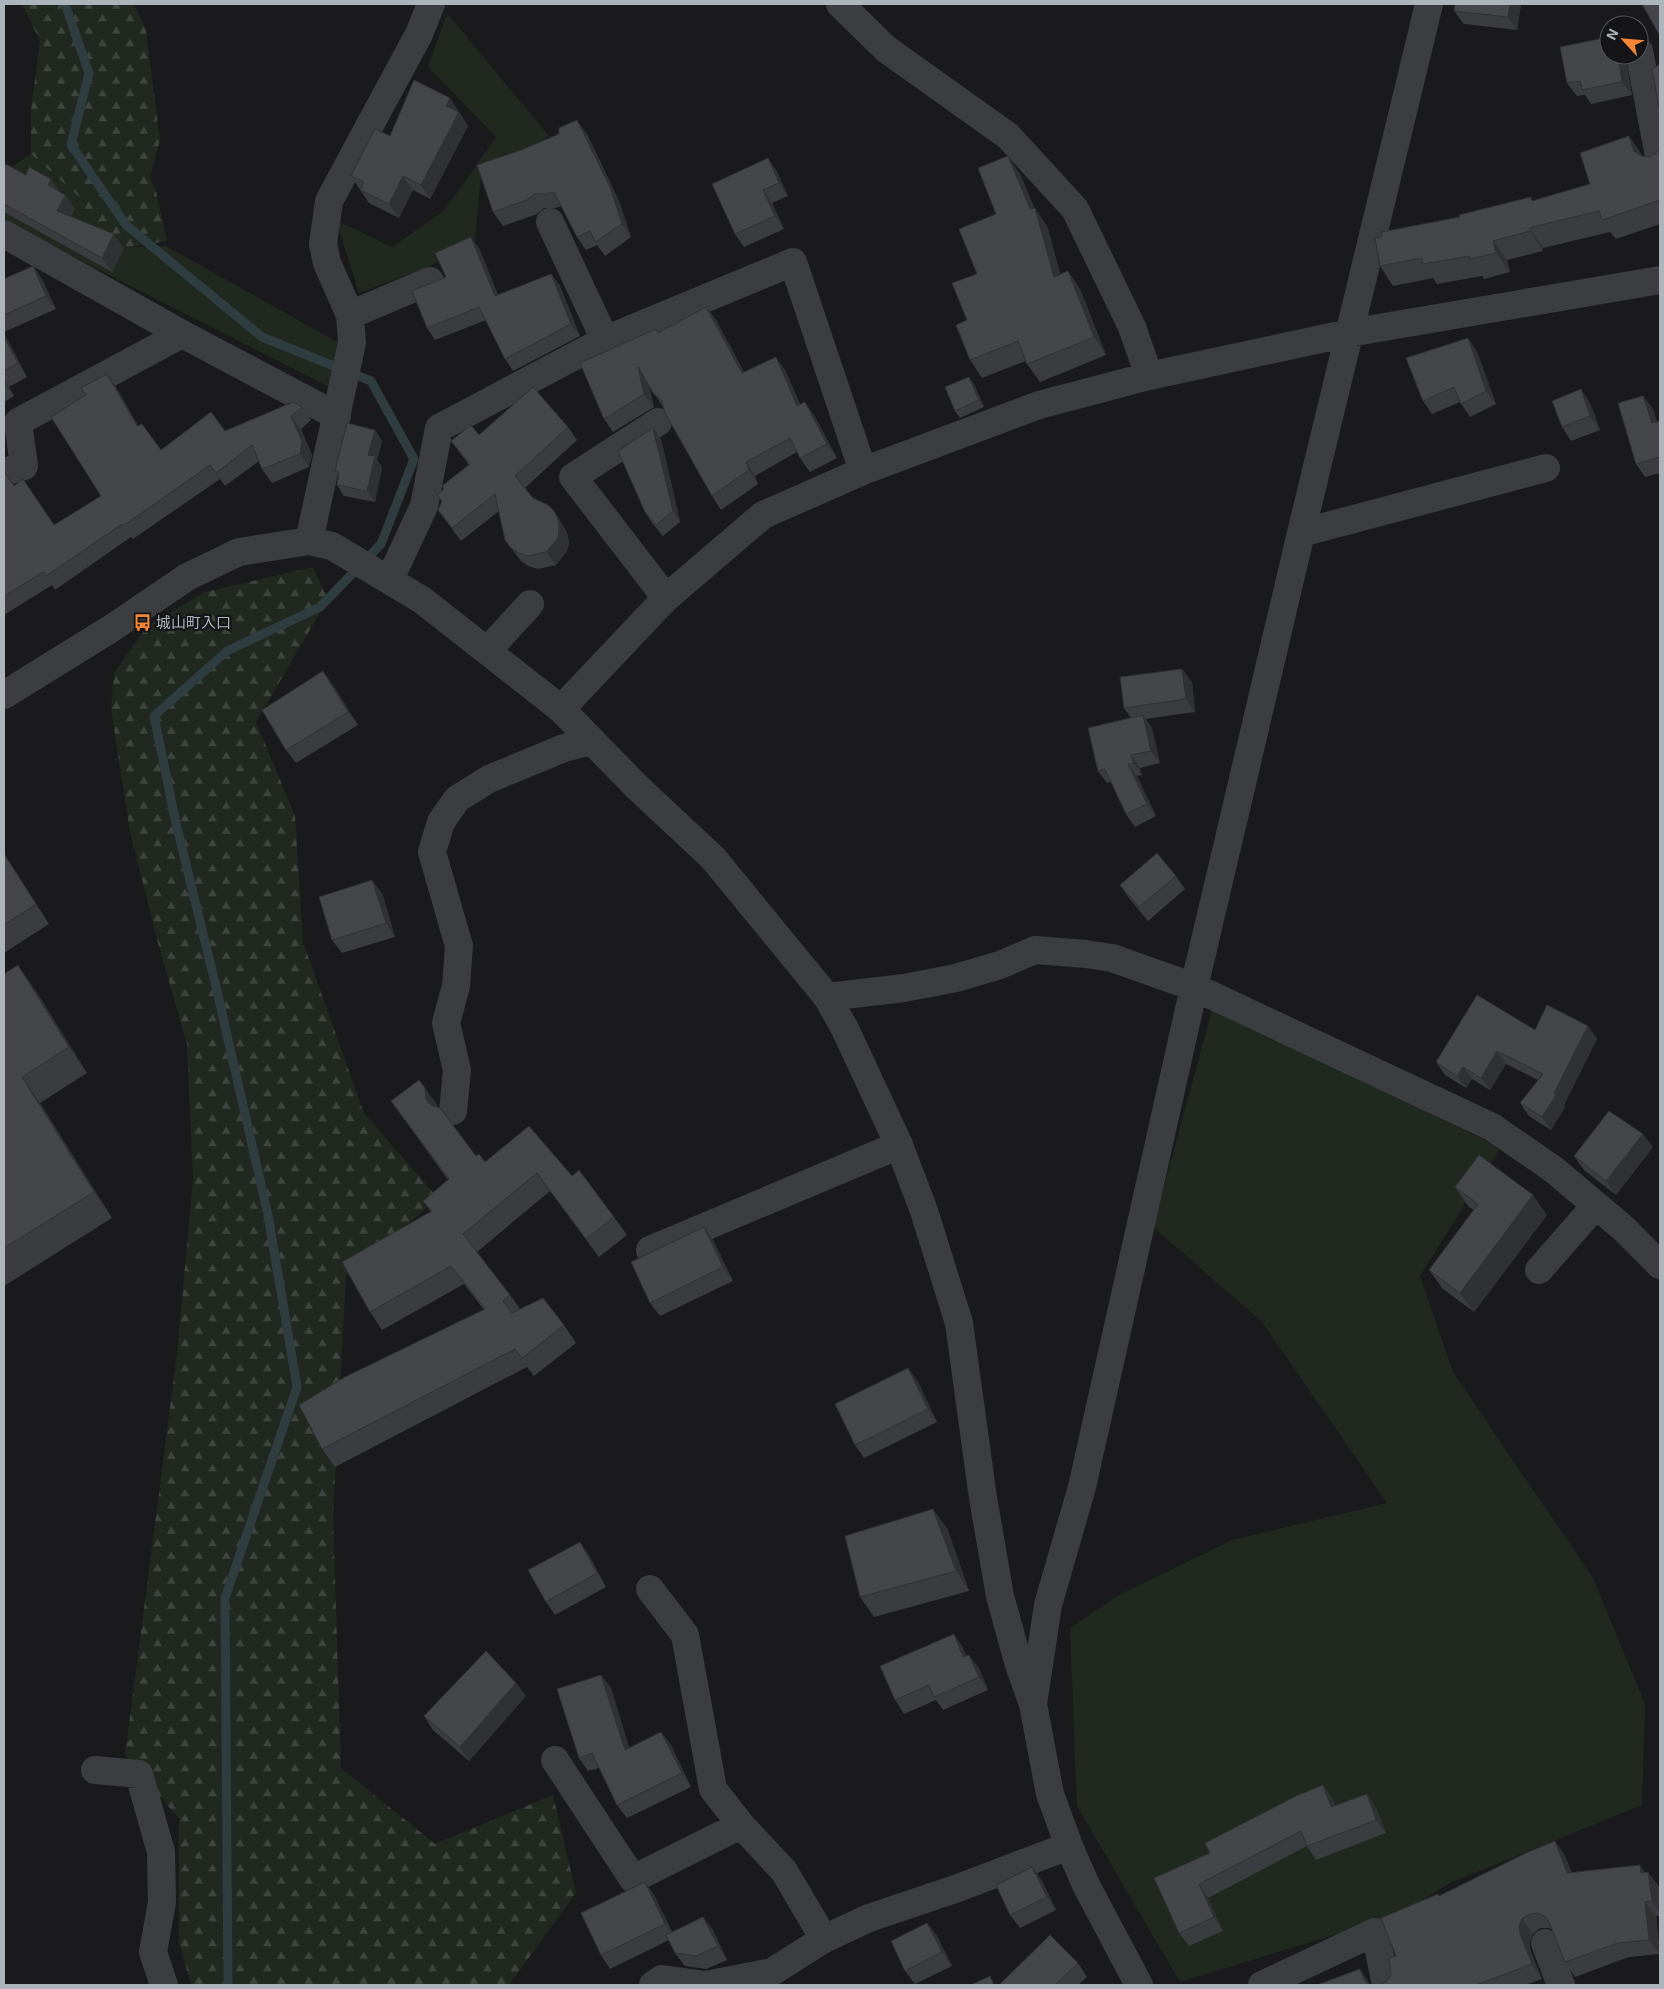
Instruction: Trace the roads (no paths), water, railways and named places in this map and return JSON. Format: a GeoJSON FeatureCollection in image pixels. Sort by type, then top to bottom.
{"type":"FeatureCollection","features":[{"type":"Feature","properties":{"kind":"street"},"geometry":{"type":"LineString","coordinates":[[308,541],[340,404],[352,343],[350,316],[327,263],[323,244],[329,201],[419,34],[431,4]]}},
{"type":"Feature","properties":{"kind":"street"},"geometry":{"type":"LineString","coordinates":[[840,4],[886,48],[1008,136],[1075,209],[1132,326],[1150,376]]}},
{"type":"Feature","properties":{"kind":"street"},"geometry":{"type":"LineString","coordinates":[[1033,1704],[1048,1605],[1082,1487],[1194,987],[1429,4]]}},
{"type":"Feature","properties":{"kind":"street"},"geometry":{"type":"LineString","coordinates":[[1642,65],[1660,161]]}},
{"type":"Feature","properties":{"kind":"street"},"geometry":{"type":"LineString","coordinates":[[550,222],[605,340]]}},
{"type":"Feature","properties":{"kind":"street"},"geometry":{"type":"LineString","coordinates":[[4,234],[182,334],[340,404]]}},
{"type":"Feature","properties":{"kind":"street"},"geometry":{"type":"LineString","coordinates":[[390,579],[424,506],[439,428],[605,340],[793,262],[863,471]]}},
{"type":"Feature","properties":{"kind":"street"},"geometry":{"type":"LineString","coordinates":[[561,710],[666,598],[763,515],[863,471],[1039,405],[1150,376],[1349,333],[1660,280]]}},
{"type":"Feature","properties":{"kind":"street"},"geometry":{"type":"LineString","coordinates":[[350,316],[430,282]]}},
{"type":"Feature","properties":{"kind":"street"},"geometry":{"type":"LineString","coordinates":[[4,472],[24,466],[18,422],[182,334]]}},
{"type":"Feature","properties":{"kind":"street"},"geometry":{"type":"LineString","coordinates":[[658,422],[572,477],[666,598]]}},
{"type":"Feature","properties":{"kind":"street"},"geometry":{"type":"LineString","coordinates":[[1301,533],[1546,468]]}},
{"type":"Feature","properties":{"kind":"street"},"geometry":{"type":"LineString","coordinates":[[4,695],[112,628],[187,578],[239,552],[308,541],[332,546],[390,579],[422,600],[488,650],[561,710],[636,786],[713,858],[827,997],[845,1029],[899,1145],[924,1211],[958,1323],[983,1498],[1000,1596],[1019,1665],[1033,1704],[1050,1794],[1086,1885],[1139,1985]]}},
{"type":"Feature","properties":{"kind":"street"},"geometry":{"type":"LineString","coordinates":[[488,650],[530,604]]}},
{"type":"Feature","properties":{"kind":"street"},"geometry":{"type":"LineString","coordinates":[[453,1111],[457,1070],[446,1024],[456,986],[459,946],[432,852],[441,822],[457,799],[489,779],[564,748],[591,741]]}},
{"type":"Feature","properties":{"kind":"street"},"geometry":{"type":"LineString","coordinates":[[827,997],[904,988],[956,978],[1000,965],[1035,950],[1112,958],[1194,987],[1492,1127],[1553,1169],[1623,1228],[1660,1265]]}},
{"type":"Feature","properties":{"kind":"street"},"geometry":{"type":"LineString","coordinates":[[650,1250],[899,1145]]}},
{"type":"Feature","properties":{"kind":"street"},"geometry":{"type":"LineString","coordinates":[[1539,1270],[1596,1205]]}},
{"type":"Feature","properties":{"kind":"street"},"geometry":{"type":"LineString","coordinates":[[650,1589],[685,1635],[713,1789],[741,1825],[784,1871],[824,1939]]}},
{"type":"Feature","properties":{"kind":"street"},"geometry":{"type":"LineString","coordinates":[[555,1760],[633,1879],[741,1825]]}},
{"type":"Feature","properties":{"kind":"street"},"geometry":{"type":"LineString","coordinates":[[95,1770],[139,1774],[161,1852],[162,1902],[153,1952],[164,1985]]}},
{"type":"Feature","properties":{"kind":"street"},"geometry":{"type":"LineString","coordinates":[[653,1985],[662,1980],[706,1985],[772,1972],[824,1939],[869,1918],[958,1888],[1070,1846]]}},
{"type":"Feature","properties":{"kind":"street"},"geometry":{"type":"LineString","coordinates":[[1262,1985],[1375,1932],[1386,1985]]}},
{"type":"Feature","properties":{"kind":"street"},"geometry":{"type":"LineString","coordinates":[[1545,1943],[1561,1985]]}},
{"type":"Feature","properties":{"kind":"waterway"},"geometry":{"type":"LineString","coordinates":[[65,4],[89,73],[71,145],[126,225],[262,337],[371,381],[414,459],[381,544],[320,607],[227,651],[154,716],[175,819],[217,991],[268,1215],[297,1387],[225,1598],[228,1985]]}},
{"type":"Feature","properties":{"kind":"place","name":"城山町入口"},"geometry":{"type":"Point","coordinates":[142,623]}}]}
